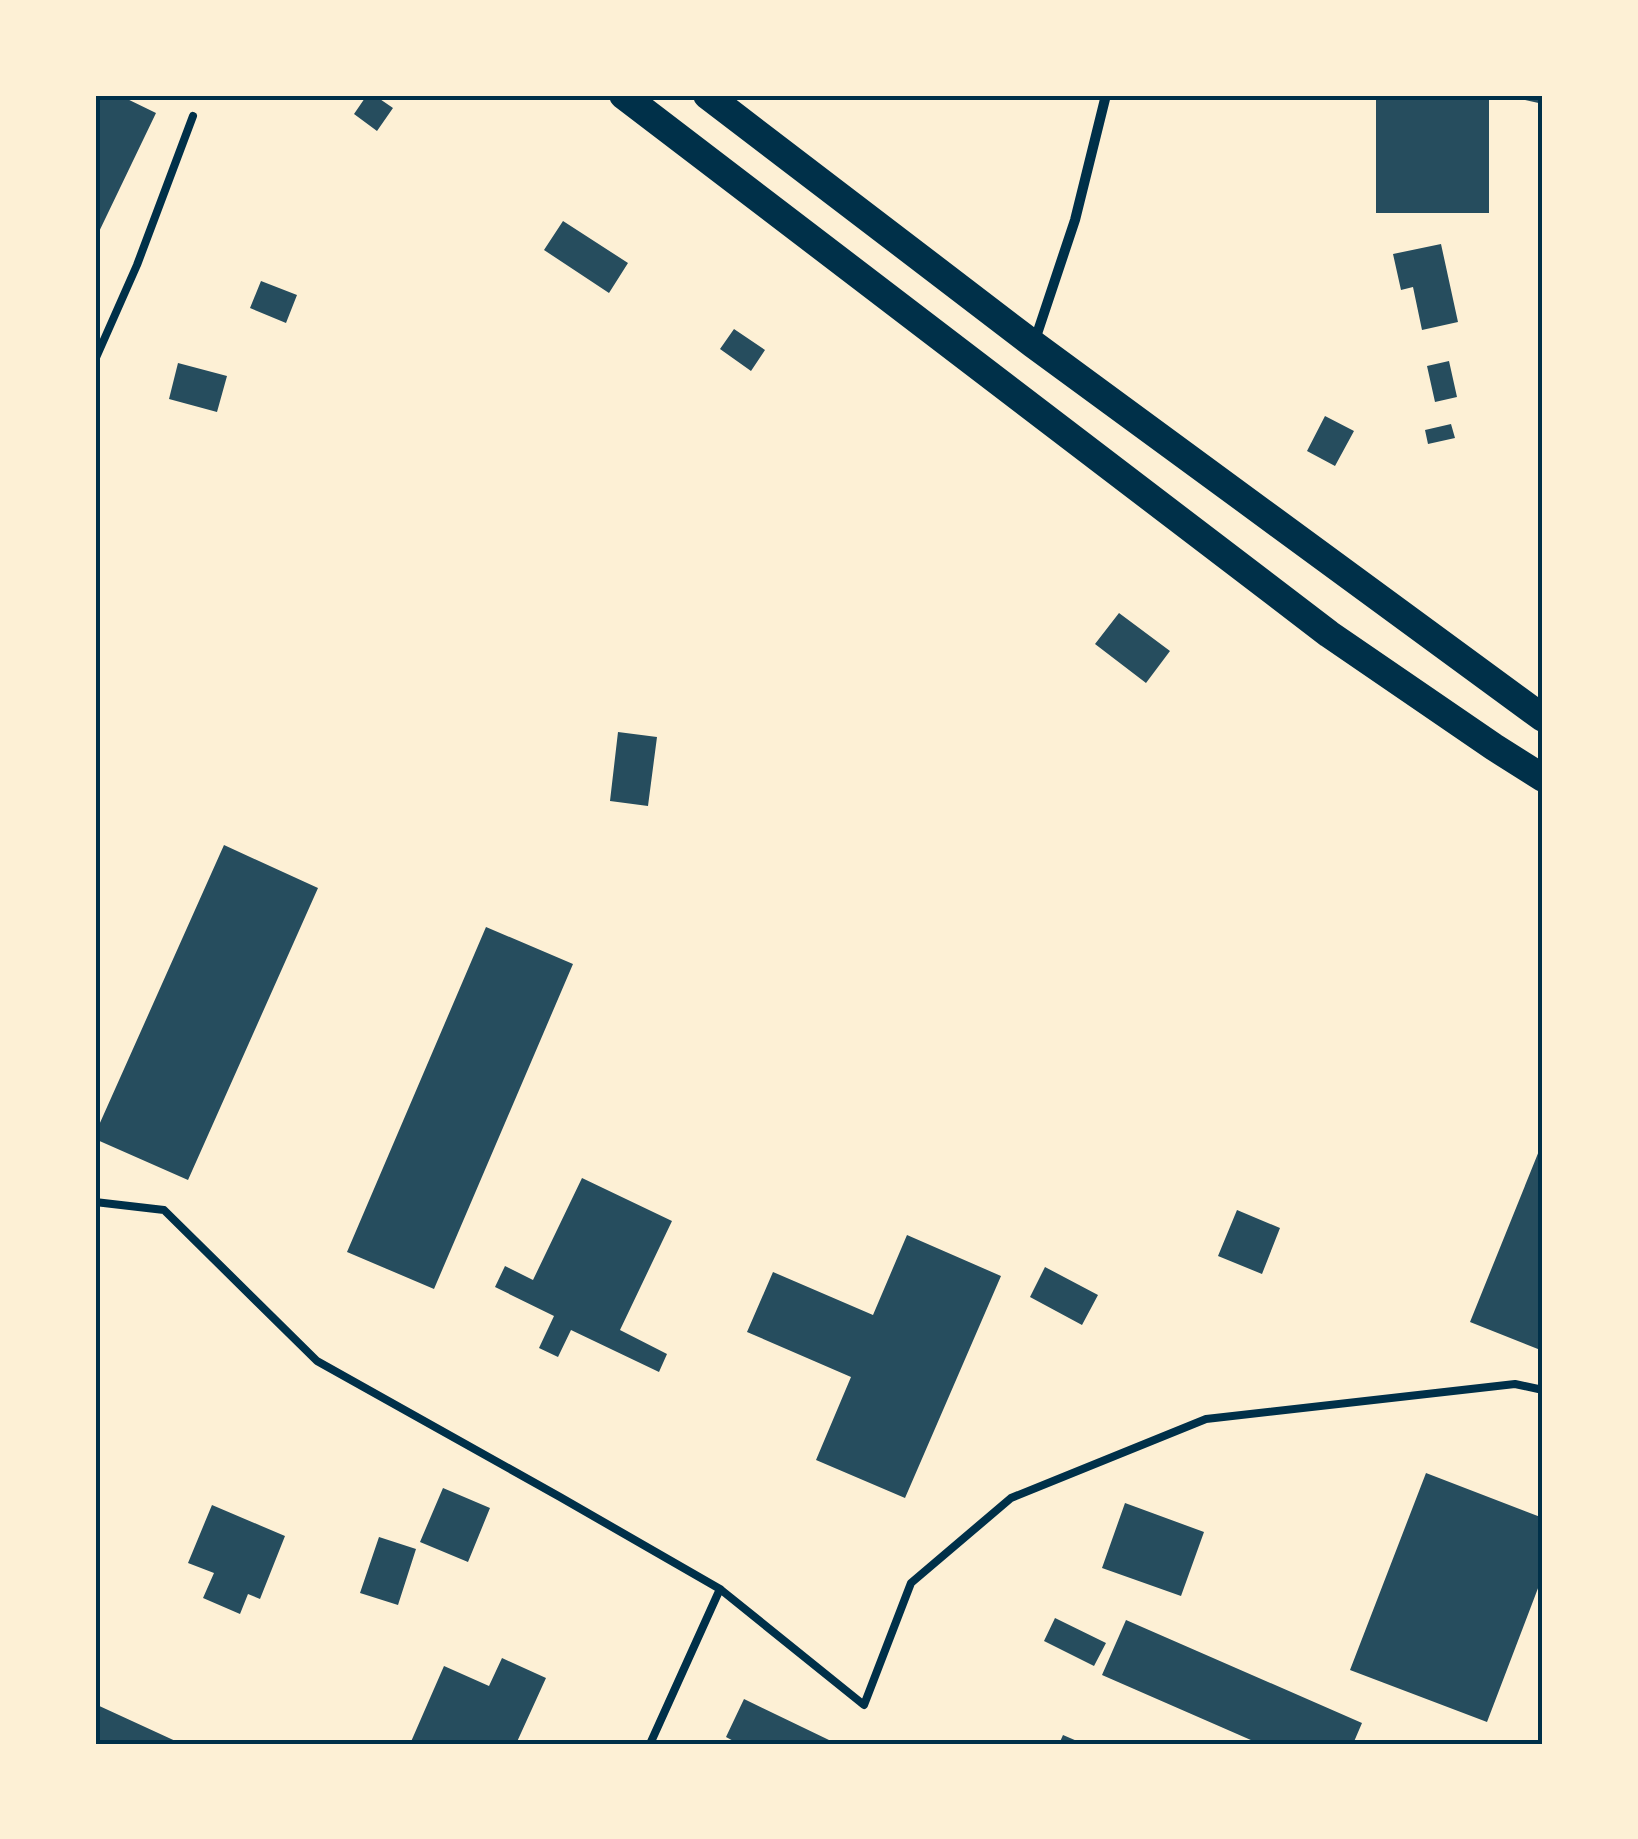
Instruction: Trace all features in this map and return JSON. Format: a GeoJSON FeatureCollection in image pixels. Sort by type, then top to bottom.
{"type":"FeatureCollection","features":[{"type":"Feature","properties":{"kind":"highway"},"geometry":{"type":"LineString","coordinates":[[623,95],[1328,634],[1543,778]]}},
{"type":"Feature","properties":{"kind":"highway"},"geometry":{"type":"LineString","coordinates":[[707,95],[1033,344],[1543,718]]}},
{"type":"Feature","properties":{"kind":"street"},"geometry":{"type":"LineString","coordinates":[[1033,344],[1075,220],[1106,95]]}},
{"type":"Feature","properties":{"kind":"lane"},"geometry":{"type":"LineString","coordinates":[[95,360],[137,266],[193,116]]}},
{"type":"Feature","properties":{"kind":"lane"},"geometry":{"type":"LineString","coordinates":[[95,1202],[164,1210],[317,1361],[720,1590],[864,1705],[910,1583],[1011,1498],[1206,1420],[1515,1384],[1543,1390]]}},
{"type":"Feature","properties":{"kind":"lane"},"geometry":{"type":"LineString","coordinates":[[650,1744],[720,1590]]}},
{"type":"Feature","properties":{"kind":"building"},"geometry":{"type":"Polygon","coordinates":[[[95,95],[119,95],[156,113],[95,240],[95,95]]]}},
{"type":"Feature","properties":{"kind":"building"},"geometry":{"type":"Polygon","coordinates":[[[367,95],[374,95],[393,108],[377,131],[354,114],[367,95]]]}},
{"type":"Feature","properties":{"kind":"building"},"geometry":{"type":"Polygon","coordinates":[[[1376,95],[1489,95],[1489,213],[1376,213],[1376,95]]]}},
{"type":"Feature","properties":{"kind":"building"},"geometry":{"type":"Polygon","coordinates":[[[1522,95],[1543,95],[1543,104],[1521,99],[1522,95]]]}},
{"type":"Feature","properties":{"kind":"building"},"geometry":{"type":"Polygon","coordinates":[[[563,221],[628,263],[609,293],[544,250],[563,221]]]}},
{"type":"Feature","properties":{"kind":"building"},"geometry":{"type":"Polygon","coordinates":[[[1441,244],[1458,322],[1422,330],[1413,287],[1401,290],[1393,254],[1441,244]]]}},
{"type":"Feature","properties":{"kind":"building"},"geometry":{"type":"Polygon","coordinates":[[[261,281],[297,295],[286,323],[250,308],[261,281]]]}},
{"type":"Feature","properties":{"kind":"building"},"geometry":{"type":"Polygon","coordinates":[[[734,329],[765,350],[751,371],[720,349],[734,329]]]}},
{"type":"Feature","properties":{"kind":"building"},"geometry":{"type":"Polygon","coordinates":[[[1449,361],[1457,397],[1435,402],[1427,366],[1449,361]]]}},
{"type":"Feature","properties":{"kind":"building"},"geometry":{"type":"Polygon","coordinates":[[[178,363],[227,376],[217,412],[169,399],[178,363]]]}},
{"type":"Feature","properties":{"kind":"building"},"geometry":{"type":"Polygon","coordinates":[[[1325,416],[1354,431],[1335,466],[1307,451],[1325,416]]]}},
{"type":"Feature","properties":{"kind":"building"},"geometry":{"type":"Polygon","coordinates":[[[1451,424],[1455,438],[1428,444],[1425,430],[1451,424]]]}},
{"type":"Feature","properties":{"kind":"building"},"geometry":{"type":"Polygon","coordinates":[[[1119,613],[1170,651],[1146,683],[1095,644],[1119,613]]]}},
{"type":"Feature","properties":{"kind":"building"},"geometry":{"type":"Polygon","coordinates":[[[618,732],[657,737],[648,806],[610,801],[618,732]]]}},
{"type":"Feature","properties":{"kind":"building"},"geometry":{"type":"Polygon","coordinates":[[[224,845],[318,888],[188,1180],[95,1139],[95,1134],[224,845]]]}},
{"type":"Feature","properties":{"kind":"building"},"geometry":{"type":"Polygon","coordinates":[[[486,927],[573,964],[434,1289],[347,1252],[486,927]]]}},
{"type":"Feature","properties":{"kind":"building"},"geometry":{"type":"Polygon","coordinates":[[[1543,1141],[1543,1351],[1470,1322],[1543,1141]]]}},
{"type":"Feature","properties":{"kind":"building"},"geometry":{"type":"Polygon","coordinates":[[[582,1178],[672,1221],[620,1330],[667,1354],[659,1372],[571,1330],[558,1357],[539,1348],[554,1316],[495,1287],[505,1266],[533,1280],[582,1178]]]}},
{"type":"Feature","properties":{"kind":"building"},"geometry":{"type":"Polygon","coordinates":[[[1237,1210],[1280,1228],[1262,1274],[1218,1256],[1237,1210]]]}},
{"type":"Feature","properties":{"kind":"building"},"geometry":{"type":"Polygon","coordinates":[[[907,1235],[1001,1276],[905,1498],[816,1460],[851,1377],[747,1332],[773,1272],[873,1315],[907,1235]]]}},
{"type":"Feature","properties":{"kind":"building"},"geometry":{"type":"Polygon","coordinates":[[[1045,1267],[1098,1295],[1082,1325],[1030,1297],[1045,1267]]]}},
{"type":"Feature","properties":{"kind":"building"},"geometry":{"type":"Polygon","coordinates":[[[1426,1473],[1543,1518],[1543,1575],[1487,1722],[1350,1670],[1426,1473]]]}},
{"type":"Feature","properties":{"kind":"building"},"geometry":{"type":"Polygon","coordinates":[[[443,1488],[490,1508],[468,1562],[420,1542],[443,1488]]]}},
{"type":"Feature","properties":{"kind":"building"},"geometry":{"type":"Polygon","coordinates":[[[1125,1503],[1204,1532],[1181,1596],[1102,1568],[1125,1503]]]}},
{"type":"Feature","properties":{"kind":"building"},"geometry":{"type":"Polygon","coordinates":[[[212,1505],[285,1536],[260,1599],[248,1594],[240,1614],[203,1598],[214,1573],[188,1563],[212,1505]]]}},
{"type":"Feature","properties":{"kind":"building"},"geometry":{"type":"Polygon","coordinates":[[[379,1537],[416,1549],[398,1605],[360,1593],[379,1537]]]}},
{"type":"Feature","properties":{"kind":"building"},"geometry":{"type":"Polygon","coordinates":[[[1055,1618],[1106,1643],[1094,1666],[1044,1641],[1055,1618]]]}},
{"type":"Feature","properties":{"kind":"building"},"geometry":{"type":"Polygon","coordinates":[[[1126,1620],[1362,1723],[1353,1744],[1260,1744],[1102,1675],[1126,1620]]]}},
{"type":"Feature","properties":{"kind":"building"},"geometry":{"type":"Polygon","coordinates":[[[502,1658],[546,1678],[516,1744],[410,1744],[444,1666],[489,1686],[502,1658]]]}},
{"type":"Feature","properties":{"kind":"building"},"geometry":{"type":"Polygon","coordinates":[[[744,1699],[829,1740],[827,1744],[739,1744],[726,1737],[744,1699]]]}},
{"type":"Feature","properties":{"kind":"building"},"geometry":{"type":"Polygon","coordinates":[[[95,1704],[182,1744],[95,1744],[95,1704]]]}},
{"type":"Feature","properties":{"kind":"building"},"geometry":{"type":"Polygon","coordinates":[[[1063,1735],[1084,1744],[1059,1744],[1063,1735]]]}}]}
